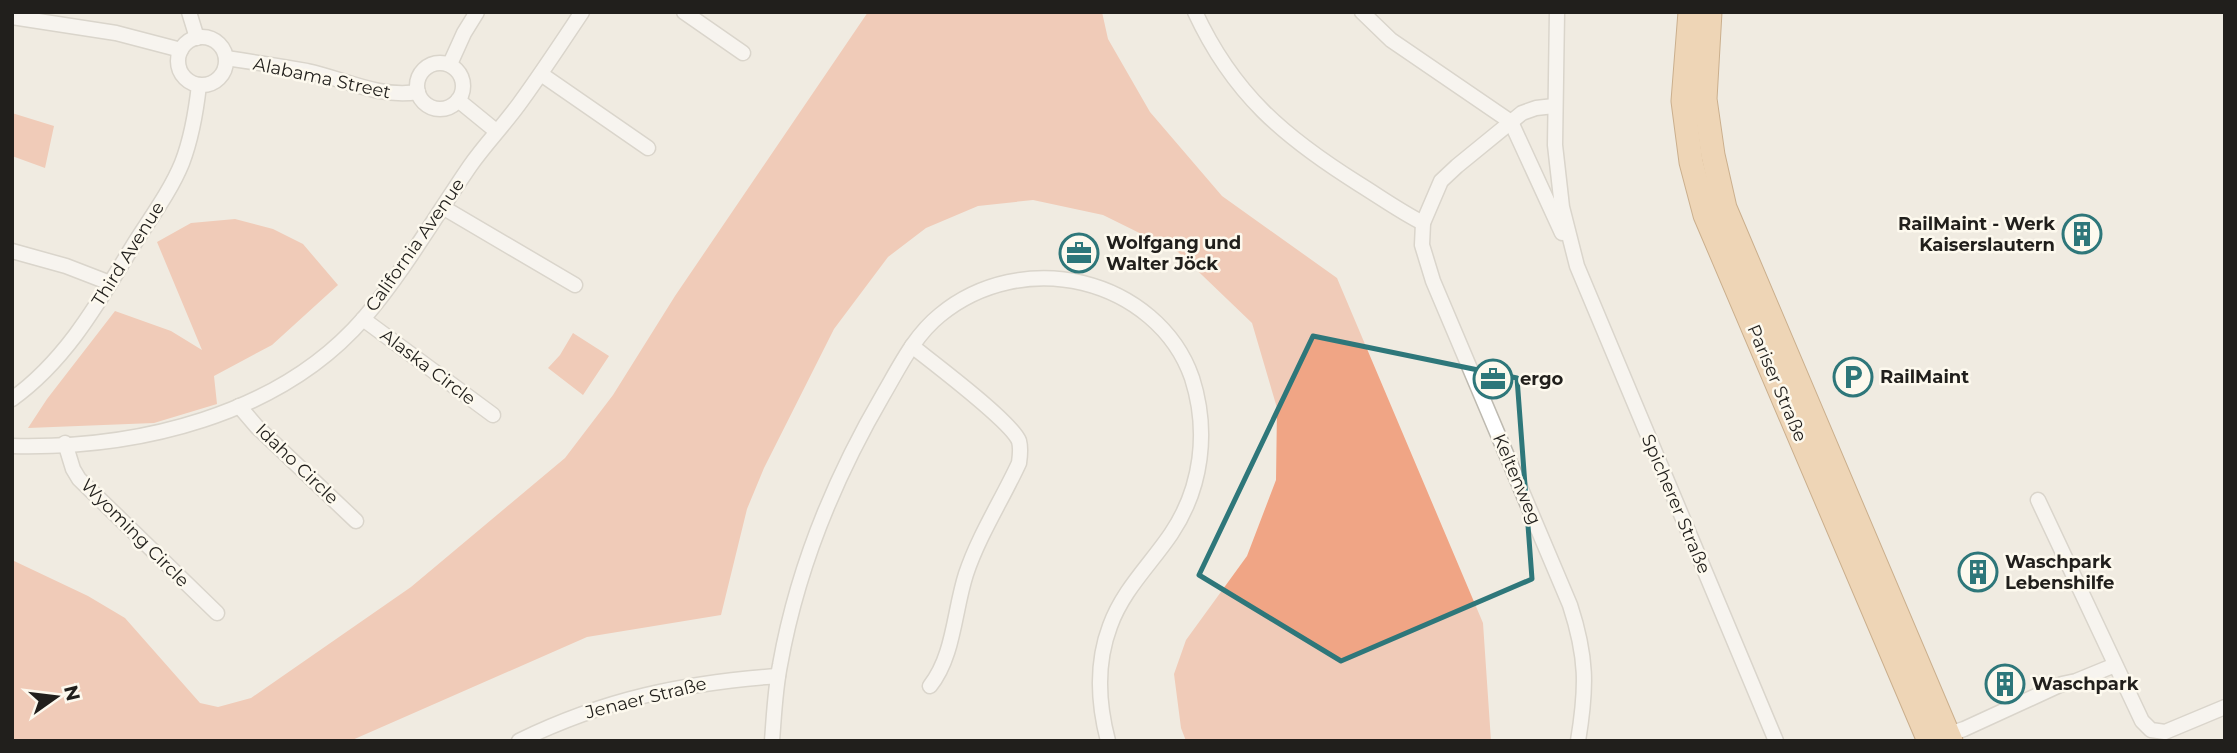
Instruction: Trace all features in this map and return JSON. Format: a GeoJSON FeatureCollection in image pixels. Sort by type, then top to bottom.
{"type":"FeatureCollection","features":[{"type":"Feature","properties":{"kind":"main road","name":"Pariser Straße"},"geometry":{"type":"LineString","coordinates":[[1690,12],[1683,101],[1691,162],[1705,215],[1937,739]]}},
{"type":"Feature","properties":{"kind":"main road","name":"Pariser Straße"},"geometry":{"type":"LineString","coordinates":[[1710,12],[1705,99],[1713,155],[1726,208],[1937,739]]}},
{"type":"Feature","properties":{"kind":"street"},"geometry":{"type":"LineString","coordinates":[[189,12],[197,38]]}},
{"type":"Feature","properties":{"kind":"street"},"geometry":{"type":"LineString","coordinates":[[418,92],[424,103],[435,108],[448,107],[458,100],[463,83],[459,72],[450,64],[477,12]]}},
{"type":"Feature","properties":{"kind":"street","name":"California Avenue"},"geometry":{"type":"LineString","coordinates":[[12,446],[133,438],[194,424],[239,406],[300,373],[329,351],[363,319],[395,279],[496,131],[541,74],[582,12]]}},
{"type":"Feature","properties":{"kind":"street"},"geometry":{"type":"LineString","coordinates":[[684,12],[743,52]]}},
{"type":"Feature","properties":{"kind":"street"},"geometry":{"type":"LineString","coordinates":[[1195,12],[1220,61],[1237,85],[1283,131],[1338,171],[1423,223]]}},
{"type":"Feature","properties":{"kind":"street"},"geometry":{"type":"LineString","coordinates":[[1362,12],[1391,40],[1511,122]]}},
{"type":"Feature","properties":{"kind":"street","name":"Spicherer Straße"},"geometry":{"type":"LineString","coordinates":[[1557,12],[1554,106],[1557,177],[1577,267]]}},
{"type":"Feature","properties":{"kind":"street"},"geometry":{"type":"LineString","coordinates":[[12,17],[116,33],[181,50]]}},
{"type":"Feature","properties":{"kind":"street"},"geometry":{"type":"LineString","coordinates":[[197,38],[216,41],[226,58],[226,65],[219,78],[206,85],[192,83],[181,72],[181,50],[185,44],[197,38]]}},
{"type":"Feature","properties":{"kind":"street","name":"Alabama Street"},"geometry":{"type":"LineString","coordinates":[[226,58],[308,71],[375,92],[391,94],[418,92],[418,77],[422,71],[435,63],[450,64]]}},
{"type":"Feature","properties":{"kind":"street"},"geometry":{"type":"LineString","coordinates":[[541,74],[648,148]]}},
{"type":"Feature","properties":{"kind":"street","name":"Third Avenue"},"geometry":{"type":"LineString","coordinates":[[12,399],[46,371],[63,352],[110,283],[181,164],[196,114],[199,85]]}},
{"type":"Feature","properties":{"kind":"street"},"geometry":{"type":"LineString","coordinates":[[458,100],[496,131]]}},
{"type":"Feature","properties":{"kind":"street","name":"Keltenweg"},"geometry":{"type":"LineString","coordinates":[[1554,106],[1521,113],[1441,181],[1423,223],[1422,245],[1425,260],[1570,605],[1584,659],[1585,683],[1578,741]]}},
{"type":"Feature","properties":{"kind":"street","name":"Spicherer Straße"},"geometry":{"type":"LineString","coordinates":[[1511,122],[1577,267],[1776,741]]}},
{"type":"Feature","properties":{"kind":"street"},"geometry":{"type":"LineString","coordinates":[[444,208],[575,285]]}},
{"type":"Feature","properties":{"kind":"street"},"geometry":{"type":"LineString","coordinates":[[12,251],[66,266],[110,283]]}},
{"type":"Feature","properties":{"kind":"street"},"geometry":{"type":"LineString","coordinates":[[772,741],[778,676],[791,611],[828,501],[853,445],[912,345],[941,314],[978,292],[1017,279],[1055,278],[1101,287],[1119,295],[1151,317],[1181,355],[1191,375],[1201,423],[1198,470],[1185,511],[1139,574],[1110,626],[1104,651],[1100,700],[1108,741]]}},
{"type":"Feature","properties":{"kind":"street","name":"Alaska Circle"},"geometry":{"type":"LineString","coordinates":[[363,319],[493,415]]}},
{"type":"Feature","properties":{"kind":"street"},"geometry":{"type":"LineString","coordinates":[[912,345],[1004,422],[1019,439],[1020,450],[1019,463],[985,528],[966,574],[941,673],[930,686]]}},
{"type":"Feature","properties":{"kind":"street","name":"Idaho Circle"},"geometry":{"type":"LineString","coordinates":[[239,406],[257,427],[356,521]]}},
{"type":"Feature","properties":{"kind":"street","name":"Wyoming Circle"},"geometry":{"type":"LineString","coordinates":[[65,443],[79,479],[217,613]]}},
{"type":"Feature","properties":{"kind":"street"},"geometry":{"type":"LineString","coordinates":[[2038,500],[2142,721],[2151,730],[2165,732],[2225,707]]}},
{"type":"Feature","properties":{"kind":"street"},"geometry":{"type":"LineString","coordinates":[[1937,739],[2115,664]]}},
{"type":"Feature","properties":{"kind":"street","name":"Jenaer Straße"},"geometry":{"type":"LineString","coordinates":[[519,741],[582,713],[668,689],[722,680],[778,676]]}},
{"type":"Feature","properties":{"kind":"highlighted area"},"geometry":{"type":"Polygon","coordinates":[[[1313,336],[1517,378],[1532,579],[1341,661],[1199,575],[1313,336]]]}},
{"type":"Feature","properties":{"kind":"shaded area"},"geometry":{"type":"Polygon","coordinates":[[[868,12],[1102,12],[1108,39],[1150,112],[1222,196],[1337,278],[1483,623],[1491,741],[1186,741],[1181,728],[1174,674],[1186,640],[1247,556],[1276,480],[1277,408],[1252,323],[1178,252],[1103,215],[1033,200],[978,206],[926,228],[888,257],[834,329],[764,468],[747,509],[721,615],[587,637],[350,741],[12,741],[12,560],[88,596],[125,618],[200,703],[218,707],[251,698],[411,587],[565,458],[613,395],[675,296],[868,12]]]}},
{"type":"Feature","properties":{"kind":"shaded area"},"geometry":{"type":"Polygon","coordinates":[[[12,113],[54,126],[45,168],[12,156],[12,113]]]}},
{"type":"Feature","properties":{"kind":"shaded area"},"geometry":{"type":"Polygon","coordinates":[[[235,219],[273,229],[303,244],[338,285],[272,345],[214,376],[217,404],[154,423],[28,428],[115,311],[171,331],[202,350],[157,242],[191,223],[235,219]]]}},
{"type":"Feature","properties":{"kind":"shaded area"},"geometry":{"type":"Polygon","coordinates":[[[573,333],[609,356],[583,395],[548,368],[560,355],[573,333]]]}},
{"type":"Feature","properties":{"kind":"place","name":"RailMaint - Werk Kaiserslautern"},"geometry":{"type":"Point","coordinates":[2082,234]}},
{"type":"Feature","properties":{"kind":"place","name":"Wolfgang und Walter Jöck"},"geometry":{"type":"Point","coordinates":[1079,253]}},
{"type":"Feature","properties":{"kind":"place","name":"RailMaint"},"geometry":{"type":"Point","coordinates":[1853,377]}},
{"type":"Feature","properties":{"kind":"place","name":"ergo"},"geometry":{"type":"Point","coordinates":[1493,379]}},
{"type":"Feature","properties":{"kind":"place","name":"Waschpark Lebenshilfe"},"geometry":{"type":"Point","coordinates":[1978,572]}},
{"type":"Feature","properties":{"kind":"place","name":"Waschpark"},"geometry":{"type":"Point","coordinates":[2005,684]}}]}
